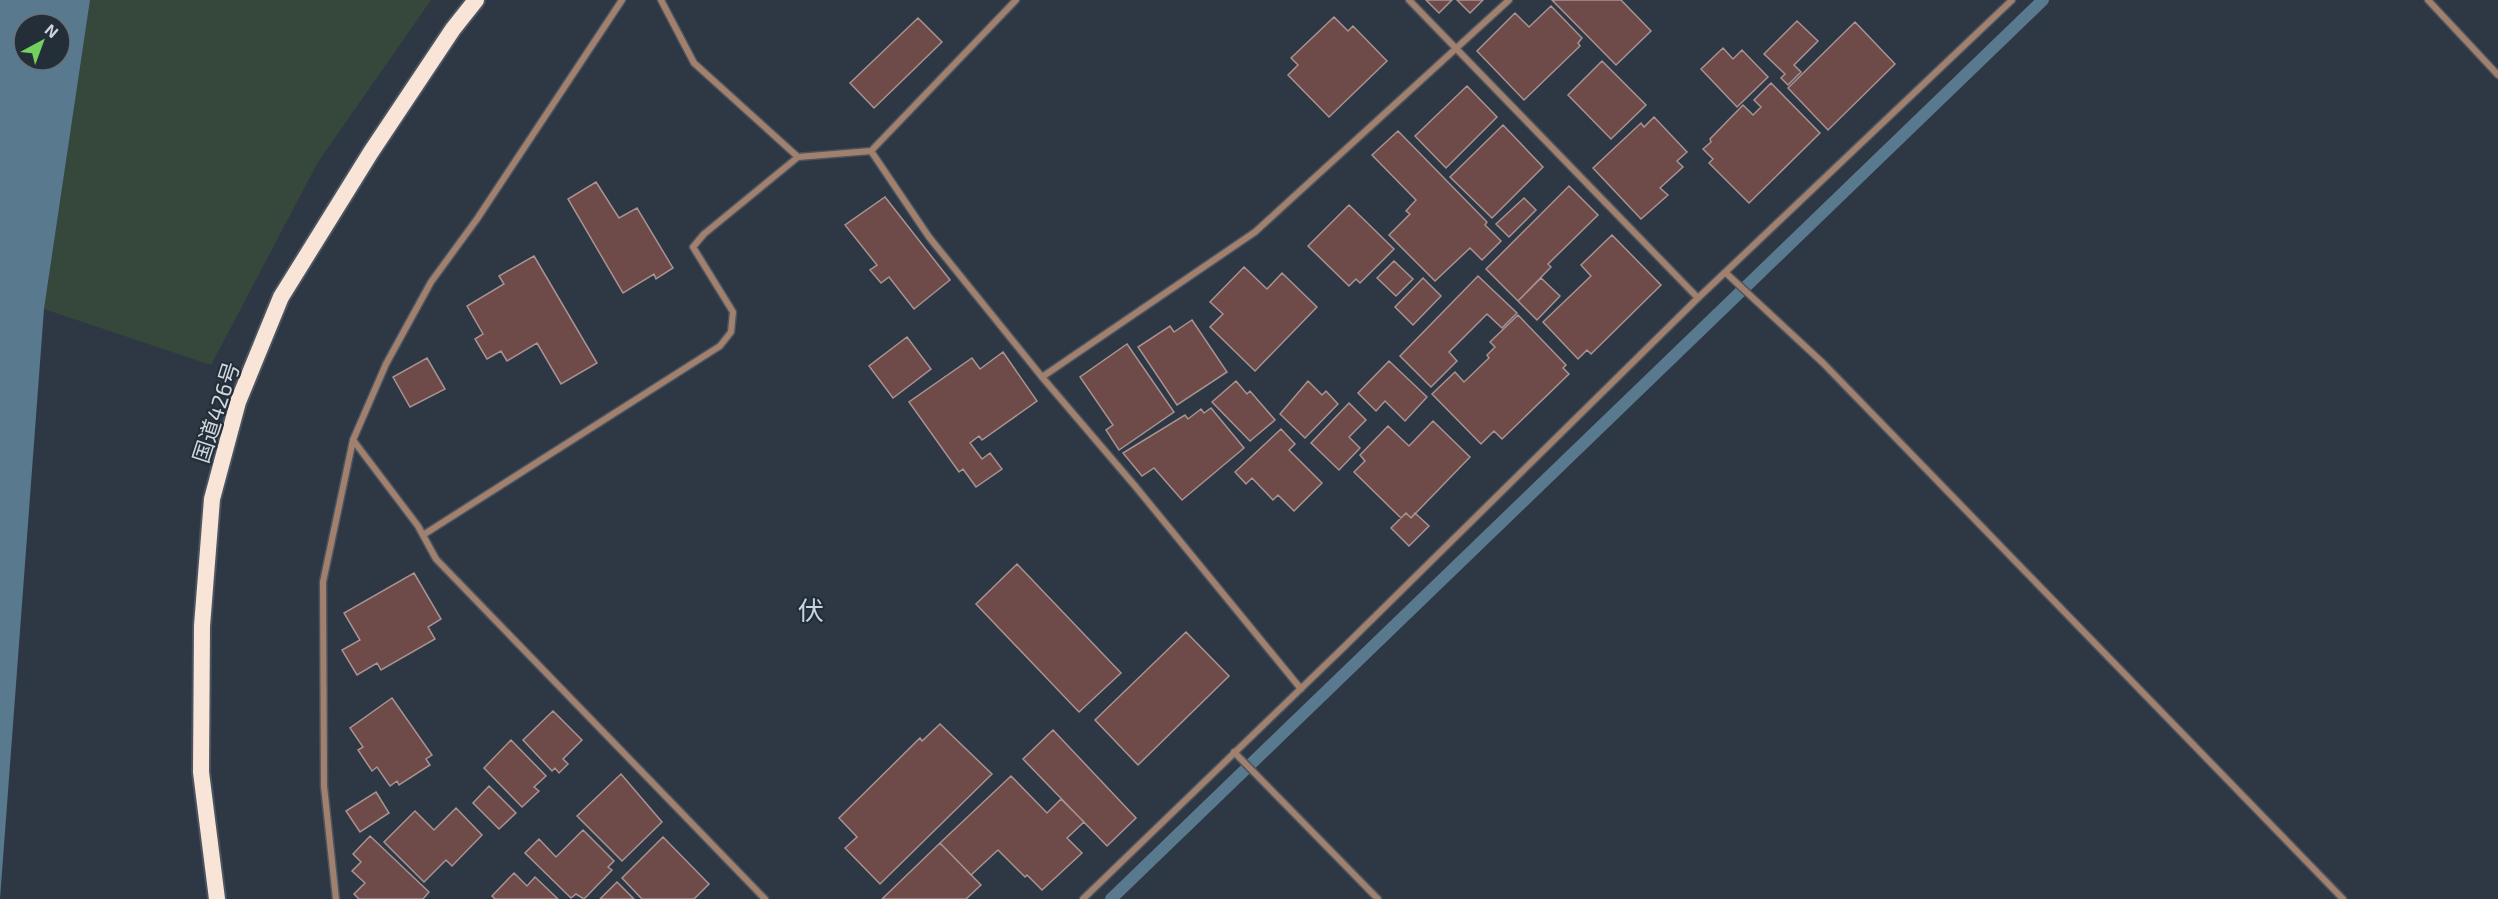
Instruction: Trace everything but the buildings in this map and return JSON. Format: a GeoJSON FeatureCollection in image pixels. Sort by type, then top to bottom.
{"type":"FeatureCollection","features":[{"type":"Feature","properties":{"kind":"highway","name":"国道426号"},"geometry":{"type":"LineString","coordinates":[[217,899],[201,772],[202,626],[212,500],[238,402],[281,297],[377,143],[453,29],[476,0]]}},
{"type":"Feature","properties":{"kind":"street"},"geometry":{"type":"LineString","coordinates":[[336,899],[324,786],[323,582],[353,440],[386,364],[431,282],[477,219],[622,0]]}},
{"type":"Feature","properties":{"kind":"street"},"geometry":{"type":"LineString","coordinates":[[661,0],[694,63],[798,157]]}},
{"type":"Feature","properties":{"kind":"street"},"geometry":{"type":"LineString","coordinates":[[423,535],[720,346],[731,332],[733,312],[693,247],[704,234],[798,157],[871,151],[1016,0]]}},
{"type":"Feature","properties":{"kind":"street"},"geometry":{"type":"LineString","coordinates":[[1409,0],[1698,298]]}},
{"type":"Feature","properties":{"kind":"street"},"geometry":{"type":"LineString","coordinates":[[1042,377],[1255,232],[1509,0]]}},
{"type":"Feature","properties":{"kind":"street"},"geometry":{"type":"LineString","coordinates":[[1083,899],[1301,689],[1698,298],[2012,0]]}},
{"type":"Feature","properties":{"kind":"street"},"geometry":{"type":"LineString","coordinates":[[2428,0],[2498,75]]}},
{"type":"Feature","properties":{"kind":"street"},"geometry":{"type":"LineString","coordinates":[[871,151],[929,237],[1301,689]]}},
{"type":"Feature","properties":{"kind":"street"},"geometry":{"type":"LineString","coordinates":[[1726,273],[1823,363],[2343,899]]}},
{"type":"Feature","properties":{"kind":"street"},"geometry":{"type":"LineString","coordinates":[[353,440],[423,535],[436,559],[765,899]]}},
{"type":"Feature","properties":{"kind":"street"},"geometry":{"type":"LineString","coordinates":[[1234,752],[1378,899]]}},
{"type":"Feature","properties":{"kind":"green space"},"geometry":{"type":"Polygon","coordinates":[[[90,0],[431,0],[318,162],[211,365],[44,309],[90,0]]]}},
{"type":"Feature","properties":{"kind":"water"},"geometry":{"type":"Polygon","coordinates":[[[0,0],[90,0],[44,309],[0,899],[0,0]]]}},
{"type":"Feature","properties":{"kind":"waterway"},"geometry":{"type":"LineString","coordinates":[[1111,899],[2043,0]]}},
{"type":"Feature","properties":{"kind":"district","name":"伏"},"geometry":{"type":"Point","coordinates":[811,609]}}]}
